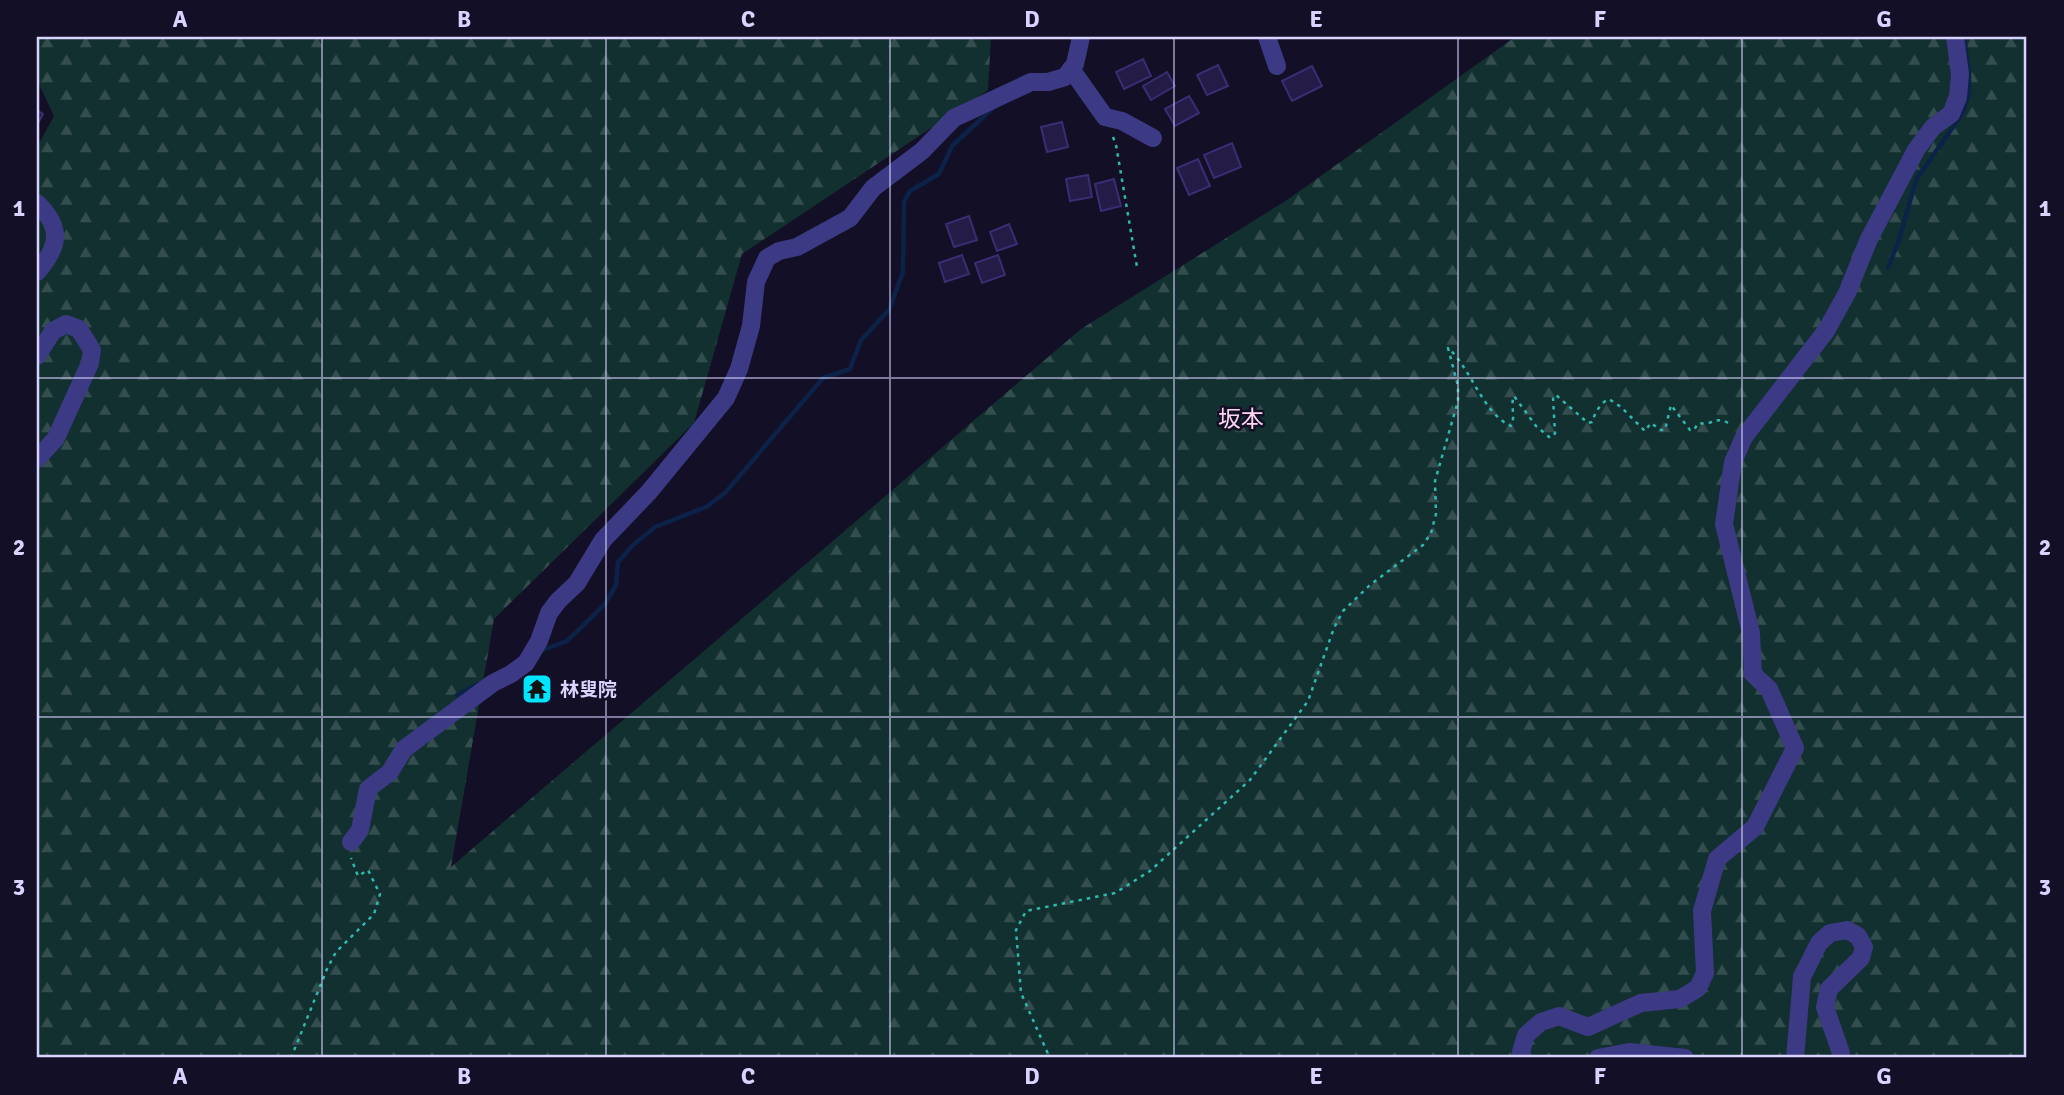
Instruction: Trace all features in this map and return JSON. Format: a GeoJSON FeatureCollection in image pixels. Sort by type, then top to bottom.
{"type":"FeatureCollection","features":[{"type":"Feature","properties":{"kind":"street"},"geometry":{"type":"LineString","coordinates":[[351,842],[360,830],[368,789],[390,772],[404,749],[493,683],[526,663],[536,646],[549,612],[577,583],[603,540],[649,492],[726,398],[739,369],[751,326],[756,282],[767,258],[779,251],[797,247],[850,218],[873,188],[922,151],[954,118],[1031,82],[1048,82],[1065,77],[1075,64],[1081,37]]}},
{"type":"Feature","properties":{"kind":"street"},"geometry":{"type":"LineString","coordinates":[[1267,37],[1277,66]]}},
{"type":"Feature","properties":{"kind":"street"},"geometry":{"type":"LineString","coordinates":[[1524,1058],[1521,1052],[1526,1035],[1541,1022],[1559,1016],[1588,1027],[1641,1003],[1680,999],[1698,988],[1705,973],[1702,911],[1717,859],[1755,827],[1795,748],[1769,689],[1753,674],[1751,633],[1724,524],[1734,462],[1744,437],[1826,331],[1847,293],[1868,239],[1904,170],[1933,127],[1951,114],[1958,97],[1960,74],[1955,37]]}},
{"type":"Feature","properties":{"kind":"street"},"geometry":{"type":"LineString","coordinates":[[1071,69],[1105,117],[1122,121],[1153,138]]}},
{"type":"Feature","properties":{"kind":"street"},"geometry":{"type":"LineString","coordinates":[[37,203],[47,213],[56,238],[50,257],[37,272]]}},
{"type":"Feature","properties":{"kind":"street"},"geometry":{"type":"LineString","coordinates":[[37,356],[53,331],[66,324],[79,329],[92,349],[90,363],[56,438],[37,459]]}},
{"type":"Feature","properties":{"kind":"street"},"geometry":{"type":"LineString","coordinates":[[1796,1058],[1802,977],[1819,943],[1830,933],[1847,930],[1858,936],[1864,947],[1861,958],[1829,989],[1825,1007],[1841,1058]]}},
{"type":"Feature","properties":{"kind":"street"},"geometry":{"type":"LineString","coordinates":[[1598,1058],[1629,1052],[1685,1058]]}},
{"type":"Feature","properties":{"kind":"path"},"geometry":{"type":"LineString","coordinates":[[1105,117],[1115,145],[1137,267]]}},
{"type":"Feature","properties":{"kind":"path"},"geometry":{"type":"LineString","coordinates":[[1054,1058],[1049,1056],[1021,993],[1016,930],[1026,911],[1115,893],[1150,871],[1250,780],[1308,701],[1334,628],[1343,611],[1370,584],[1423,545],[1431,533],[1436,514],[1435,481],[1458,401],[1458,386],[1448,348],[1493,411],[1508,426],[1513,423],[1514,396],[1542,432],[1549,437],[1554,436],[1553,397],[1556,395],[1588,423],[1592,422],[1595,413],[1609,399],[1645,431],[1651,423],[1665,430],[1671,405],[1690,430],[1694,430],[1698,423],[1708,424],[1723,419],[1744,437]]}},
{"type":"Feature","properties":{"kind":"path"},"geometry":{"type":"LineString","coordinates":[[291,1058],[336,951],[374,914],[380,894],[368,870],[358,876],[348,849],[351,842]]}},
{"type":"Feature","properties":{"kind":"green space"},"geometry":{"type":"Polygon","coordinates":[[[37,37],[991,37],[988,90],[742,254],[694,423],[494,619],[451,867],[1081,329],[1290,198],[1515,37],[2027,37],[2027,1058],[37,1058],[37,147],[54,116],[37,80],[37,37]]]}},
{"type":"Feature","properties":{"kind":"building"},"geometry":{"type":"Polygon","coordinates":[[[1143,59],[1151,76],[1124,89],[1116,72],[1143,59]]]}},
{"type":"Feature","properties":{"kind":"building"},"geometry":{"type":"Polygon","coordinates":[[[1218,65],[1228,86],[1207,95],[1197,75],[1218,65]]]}},
{"type":"Feature","properties":{"kind":"building"},"geometry":{"type":"Polygon","coordinates":[[[1312,66],[1322,86],[1292,101],[1282,81],[1312,66]]]}},
{"type":"Feature","properties":{"kind":"building"},"geometry":{"type":"Polygon","coordinates":[[[1167,72],[1175,86],[1151,100],[1143,86],[1167,72]]]}},
{"type":"Feature","properties":{"kind":"building"},"geometry":{"type":"Polygon","coordinates":[[[1189,96],[1199,113],[1175,126],[1165,109],[1189,96]]]}},
{"type":"Feature","properties":{"kind":"building"},"geometry":{"type":"Polygon","coordinates":[[[37,110],[43,114],[37,125],[37,110]]]}},
{"type":"Feature","properties":{"kind":"building"},"geometry":{"type":"Polygon","coordinates":[[[1062,122],[1068,147],[1047,152],[1041,127],[1062,122]]]}},
{"type":"Feature","properties":{"kind":"building"},"geometry":{"type":"Polygon","coordinates":[[[1232,143],[1241,167],[1214,178],[1204,155],[1232,143]]]}},
{"type":"Feature","properties":{"kind":"building"},"geometry":{"type":"Polygon","coordinates":[[[1198,159],[1210,186],[1189,195],[1177,168],[1198,159]]]}},
{"type":"Feature","properties":{"kind":"building"},"geometry":{"type":"Polygon","coordinates":[[[1088,175],[1092,197],[1070,201],[1066,179],[1088,175]]]}},
{"type":"Feature","properties":{"kind":"building"},"geometry":{"type":"Polygon","coordinates":[[[1114,179],[1121,206],[1101,211],[1095,184],[1114,179]]]}},
{"type":"Feature","properties":{"kind":"building"},"geometry":{"type":"Polygon","coordinates":[[[969,216],[977,240],[954,247],[946,224],[969,216]]]}},
{"type":"Feature","properties":{"kind":"building"},"geometry":{"type":"Polygon","coordinates":[[[1009,224],[1017,244],[997,251],[990,232],[1009,224]]]}},
{"type":"Feature","properties":{"kind":"building"},"geometry":{"type":"Polygon","coordinates":[[[962,255],[969,274],[945,282],[939,263],[962,255]]]}},
{"type":"Feature","properties":{"kind":"building"},"geometry":{"type":"Polygon","coordinates":[[[998,255],[1005,275],[982,283],[975,263],[998,255]]]}},
{"type":"Feature","properties":{"kind":"waterway"},"geometry":{"type":"LineString","coordinates":[[1888,268],[1916,180],[1962,114],[1969,94],[1964,37]]}},
{"type":"Feature","properties":{"kind":"waterway"},"geometry":{"type":"LineString","coordinates":[[540,648],[543,650],[567,641],[605,604],[616,585],[618,562],[632,546],[655,527],[706,507],[725,493],[823,378],[850,369],[861,340],[889,310],[903,272],[904,202],[910,191],[939,174],[952,146],[993,108]]}},
{"type":"Feature","properties":{"kind":"waterway"},"geometry":{"type":"LineString","coordinates":[[457,695],[478,684]]}},
{"type":"Feature","properties":{"kind":"place","name":"林叟院"},"geometry":{"type":"Point","coordinates":[537,689]}},
{"type":"Feature","properties":{"kind":"district","name":"坂本"},"geometry":{"type":"Point","coordinates":[1241,419]}}]}
